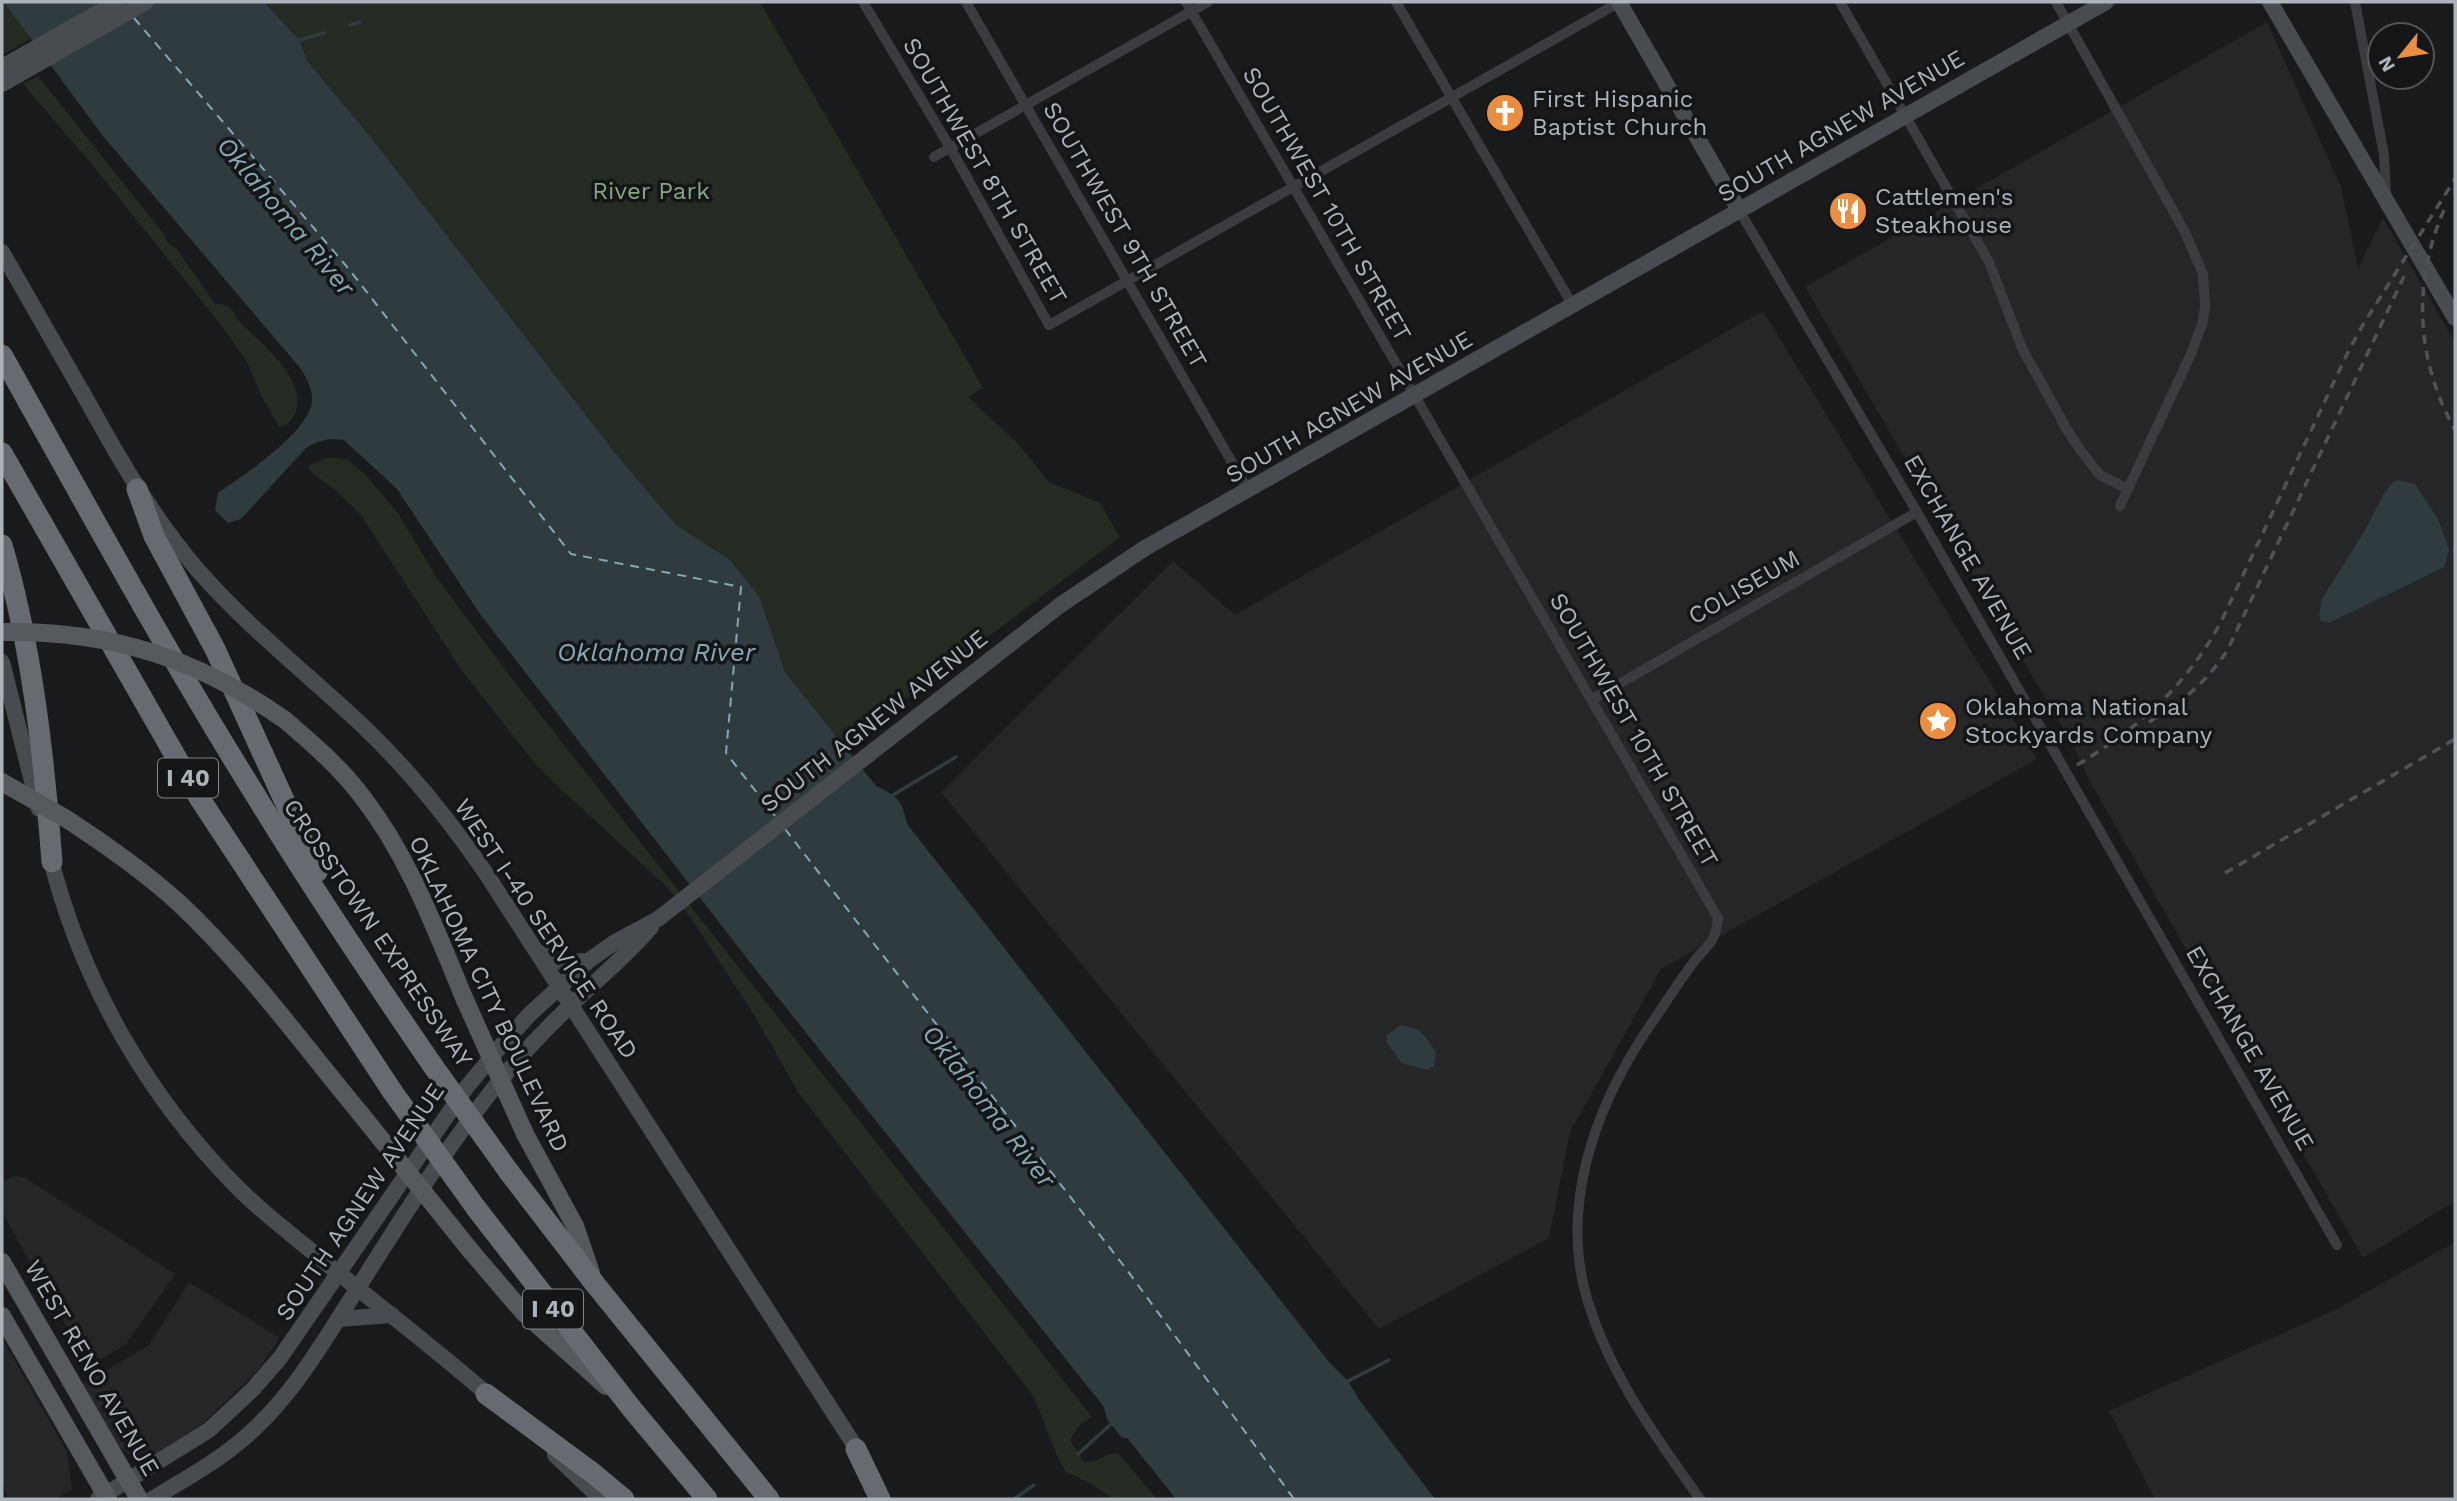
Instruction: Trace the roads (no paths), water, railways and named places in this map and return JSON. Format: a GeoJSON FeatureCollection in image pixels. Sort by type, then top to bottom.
{"type":"FeatureCollection","features":[{"type":"Feature","properties":{"kind":"highway","name":"CROSSTOWN EXPRESSWAY"},"geometry":{"type":"LineString","coordinates":[[2,355],[255,796],[355,953],[509,1172],[595,1284],[769,1499]]}},
{"type":"Feature","properties":{"kind":"highway","name":"I 40"},"geometry":{"type":"LineString","coordinates":[[2,453],[200,799],[392,1091],[476,1208],[632,1409],[707,1499]]}},
{"type":"Feature","properties":{"kind":"highway"},"geometry":{"type":"LineString","coordinates":[[137,489],[154,536],[215,649],[355,953]]}},
{"type":"Feature","properties":{"kind":"highway"},"geometry":{"type":"LineString","coordinates":[[2,545],[21,620],[46,785],[51,862]]}},
{"type":"Feature","properties":{"kind":"highway"},"geometry":{"type":"LineString","coordinates":[[486,1394],[624,1499]]}},
{"type":"Feature","properties":{"kind":"highway"},"geometry":{"type":"LineString","coordinates":[[856,1449],[880,1499]]}},
{"type":"Feature","properties":{"kind":"main road"},"geometry":{"type":"LineString","coordinates":[[2,67],[117,2]]}},
{"type":"Feature","properties":{"kind":"main road"},"geometry":{"type":"LineString","coordinates":[[2,84],[146,2]]}},
{"type":"Feature","properties":{"kind":"main road","name":"EXCHANGE AVENUE"},"geometry":{"type":"LineString","coordinates":[[1619,2],[1739,210]]}},
{"type":"Feature","properties":{"kind":"main road","name":"SOUTH AGNEW AVENUE"},"geometry":{"type":"LineString","coordinates":[[104,1498],[209,1430],[253,1389],[280,1358],[340,1274],[466,1088],[530,1014],[559,986],[615,942],[658,919],[1092,582],[1145,548],[2106,2]]}},
{"type":"Feature","properties":{"kind":"main road"},"geometry":{"type":"LineString","coordinates":[[2270,2],[2455,318]]}},
{"type":"Feature","properties":{"kind":"main road","name":"WEST I-40 SERVICE ROAD"},"geometry":{"type":"LineString","coordinates":[[2,252],[137,489],[195,566],[239,615],[367,730],[431,798],[487,874],[889,1499]]}},
{"type":"Feature","properties":{"kind":"main road","name":"OKLAHOMA CITY BOULEVARD"},"geometry":{"type":"LineString","coordinates":[[2,632],[52,633],[98,638],[173,658],[250,696],[285,720],[342,772],[380,822],[415,884],[526,1134],[575,1226],[595,1284]]}},
{"type":"Feature","properties":{"kind":"main road"},"geometry":{"type":"LineString","coordinates":[[2,662],[51,862],[68,918],[90,974],[117,1027],[149,1080],[197,1142],[241,1191],[486,1394],[601,1499]]}},
{"type":"Feature","properties":{"kind":"main road"},"geometry":{"type":"LineString","coordinates":[[2,782],[65,818],[141,870],[198,922],[224,949],[523,1312],[632,1409]]}},
{"type":"Feature","properties":{"kind":"main road","name":"SOUTH AGNEW AVENUE"},"geometry":{"type":"LineString","coordinates":[[152,1499],[216,1460],[254,1429],[275,1407],[338,1319],[479,1107],[511,1067],[571,1004],[626,956],[658,919]]}},
{"type":"Feature","properties":{"kind":"main road"},"geometry":{"type":"LineString","coordinates":[[537,951],[562,962],[588,961]]}},
{"type":"Feature","properties":{"kind":"main road","name":"WEST RENO AVENUE"},"geometry":{"type":"LineString","coordinates":[[2,1264],[139,1499]]}},
{"type":"Feature","properties":{"kind":"main road"},"geometry":{"type":"LineString","coordinates":[[338,1319],[392,1315]]}},
{"type":"Feature","properties":{"kind":"main road"},"geometry":{"type":"LineString","coordinates":[[2,1316],[104,1498]]}},
{"type":"Feature","properties":{"kind":"main road"},"geometry":{"type":"LineString","coordinates":[[253,1389],[275,1407]]}},
{"type":"Feature","properties":{"kind":"street","name":"SOUTHWEST 8TH STREET"},"geometry":{"type":"LineString","coordinates":[[863,2],[951,149],[1049,325],[1129,281]]}},
{"type":"Feature","properties":{"kind":"street","name":"SOUTHWEST 9TH STREET"},"geometry":{"type":"LineString","coordinates":[[966,2],[1248,490]]}},
{"type":"Feature","properties":{"kind":"street"},"geometry":{"type":"LineString","coordinates":[[934,157],[1189,6],[1208,2]]}},
{"type":"Feature","properties":{"kind":"street"},"geometry":{"type":"LineString","coordinates":[[1396,2],[1573,306]]}},
{"type":"Feature","properties":{"kind":"street"},"geometry":{"type":"LineString","coordinates":[[1129,281],[1619,2]]}},
{"type":"Feature","properties":{"kind":"street"},"geometry":{"type":"LineString","coordinates":[[1840,2],[1989,262],[2022,348],[2066,428],[2101,475],[2127,489]]}},
{"type":"Feature","properties":{"kind":"street"},"geometry":{"type":"LineString","coordinates":[[2056,2],[2185,232],[2195,252],[2205,290],[2205,306],[2197,338],[2120,506]]}},
{"type":"Feature","properties":{"kind":"street"},"geometry":{"type":"LineString","coordinates":[[2355,2],[2384,155],[2386,198]]}},
{"type":"Feature","properties":{"kind":"street","name":"SOUTHWEST 10TH STREET"},"geometry":{"type":"LineString","coordinates":[[1189,6],[1717,918],[1714,936],[1645,1032],[1619,1077],[1588,1153],[1580,1186],[1578,1212],[1583,1280],[1601,1339],[1656,1437],[1700,1499]]}},
{"type":"Feature","properties":{"kind":"street","name":"EXCHANGE AVENUE"},"geometry":{"type":"LineString","coordinates":[[1739,210],[1917,512],[2337,1245]]}},
{"type":"Feature","properties":{"kind":"street","name":"COLISEUM"},"geometry":{"type":"LineString","coordinates":[[1592,699],[1917,512]]}},
{"type":"Feature","properties":{"kind":"water","name":"Oklahoma River"},"geometry":{"type":"Polygon","coordinates":[[[4,2],[264,2],[299,40],[308,62],[373,140],[616,454],[676,525],[730,560],[759,596],[785,672],[876,786],[898,800],[907,824],[1329,1362],[1348,1381],[1360,1401],[1435,1499],[1176,1499],[1128,1439],[1121,1437],[1107,1419],[1104,1407],[756,970],[480,614],[397,489],[344,440],[320,441],[306,448],[241,519],[228,523],[215,510],[218,493],[274,452],[301,425],[309,412],[312,399],[309,384],[301,369],[103,136],[4,2]]]}},
{"type":"Feature","properties":{"kind":"water"},"geometry":{"type":"Polygon","coordinates":[[[2397,480],[2415,484],[2438,519],[2449,550],[2444,567],[2329,623],[2321,621],[2319,615],[2322,599],[2365,530],[2383,495],[2397,480]]]}},
{"type":"Feature","properties":{"kind":"water"},"geometry":{"type":"Polygon","coordinates":[[[1401,1025],[1425,1036],[1436,1052],[1434,1066],[1426,1070],[1402,1063],[1387,1043],[1387,1035],[1401,1025]]]}},
{"type":"Feature","properties":{"kind":"waterway"},"geometry":{"type":"LineString","coordinates":[[350,25],[360,22]]}},
{"type":"Feature","properties":{"kind":"waterway"},"geometry":{"type":"LineString","coordinates":[[299,40],[324,33]]}},
{"type":"Feature","properties":{"kind":"waterway"},"geometry":{"type":"LineString","coordinates":[[893,795],[956,757]]}},
{"type":"Feature","properties":{"kind":"waterway"},"geometry":{"type":"LineString","coordinates":[[1348,1381],[1389,1360]]}},
{"type":"Feature","properties":{"kind":"waterway"},"geometry":{"type":"LineString","coordinates":[[1078,1454],[1111,1424]]}},
{"type":"Feature","properties":{"kind":"waterway"},"geometry":{"type":"LineString","coordinates":[[1014,1499],[1034,1485]]}},
{"type":"Feature","properties":{"kind":"railway"},"geometry":{"type":"LineString","coordinates":[[2077,765],[2121,736],[2159,704],[2207,645],[2221,622],[2348,352],[2455,179]]}},
{"type":"Feature","properties":{"kind":"railway"},"geometry":{"type":"LineString","coordinates":[[2444,210],[2427,265],[2423,321],[2432,376],[2455,430]]}},
{"type":"Feature","properties":{"kind":"railway"},"geometry":{"type":"LineString","coordinates":[[2149,722],[2192,691],[2227,651],[2407,270]]}},
{"type":"Feature","properties":{"kind":"railway"},"geometry":{"type":"LineString","coordinates":[[2225,873],[2455,739]]}},
{"type":"Feature","properties":{"kind":"place","name":"First Hispanic Baptist Church"},"geometry":{"type":"Point","coordinates":[1505,113]}},
{"type":"Feature","properties":{"kind":"place","name":"Cattlemen's Steakhouse"},"geometry":{"type":"Point","coordinates":[1848,211]}},
{"type":"Feature","properties":{"kind":"place","name":"Oklahoma National Stockyards Company"},"geometry":{"type":"Point","coordinates":[1938,721]}},
{"type":"Feature","properties":{"kind":"park label","name":"River Park"},"geometry":{"type":"Point","coordinates":[651,191]}}]}
